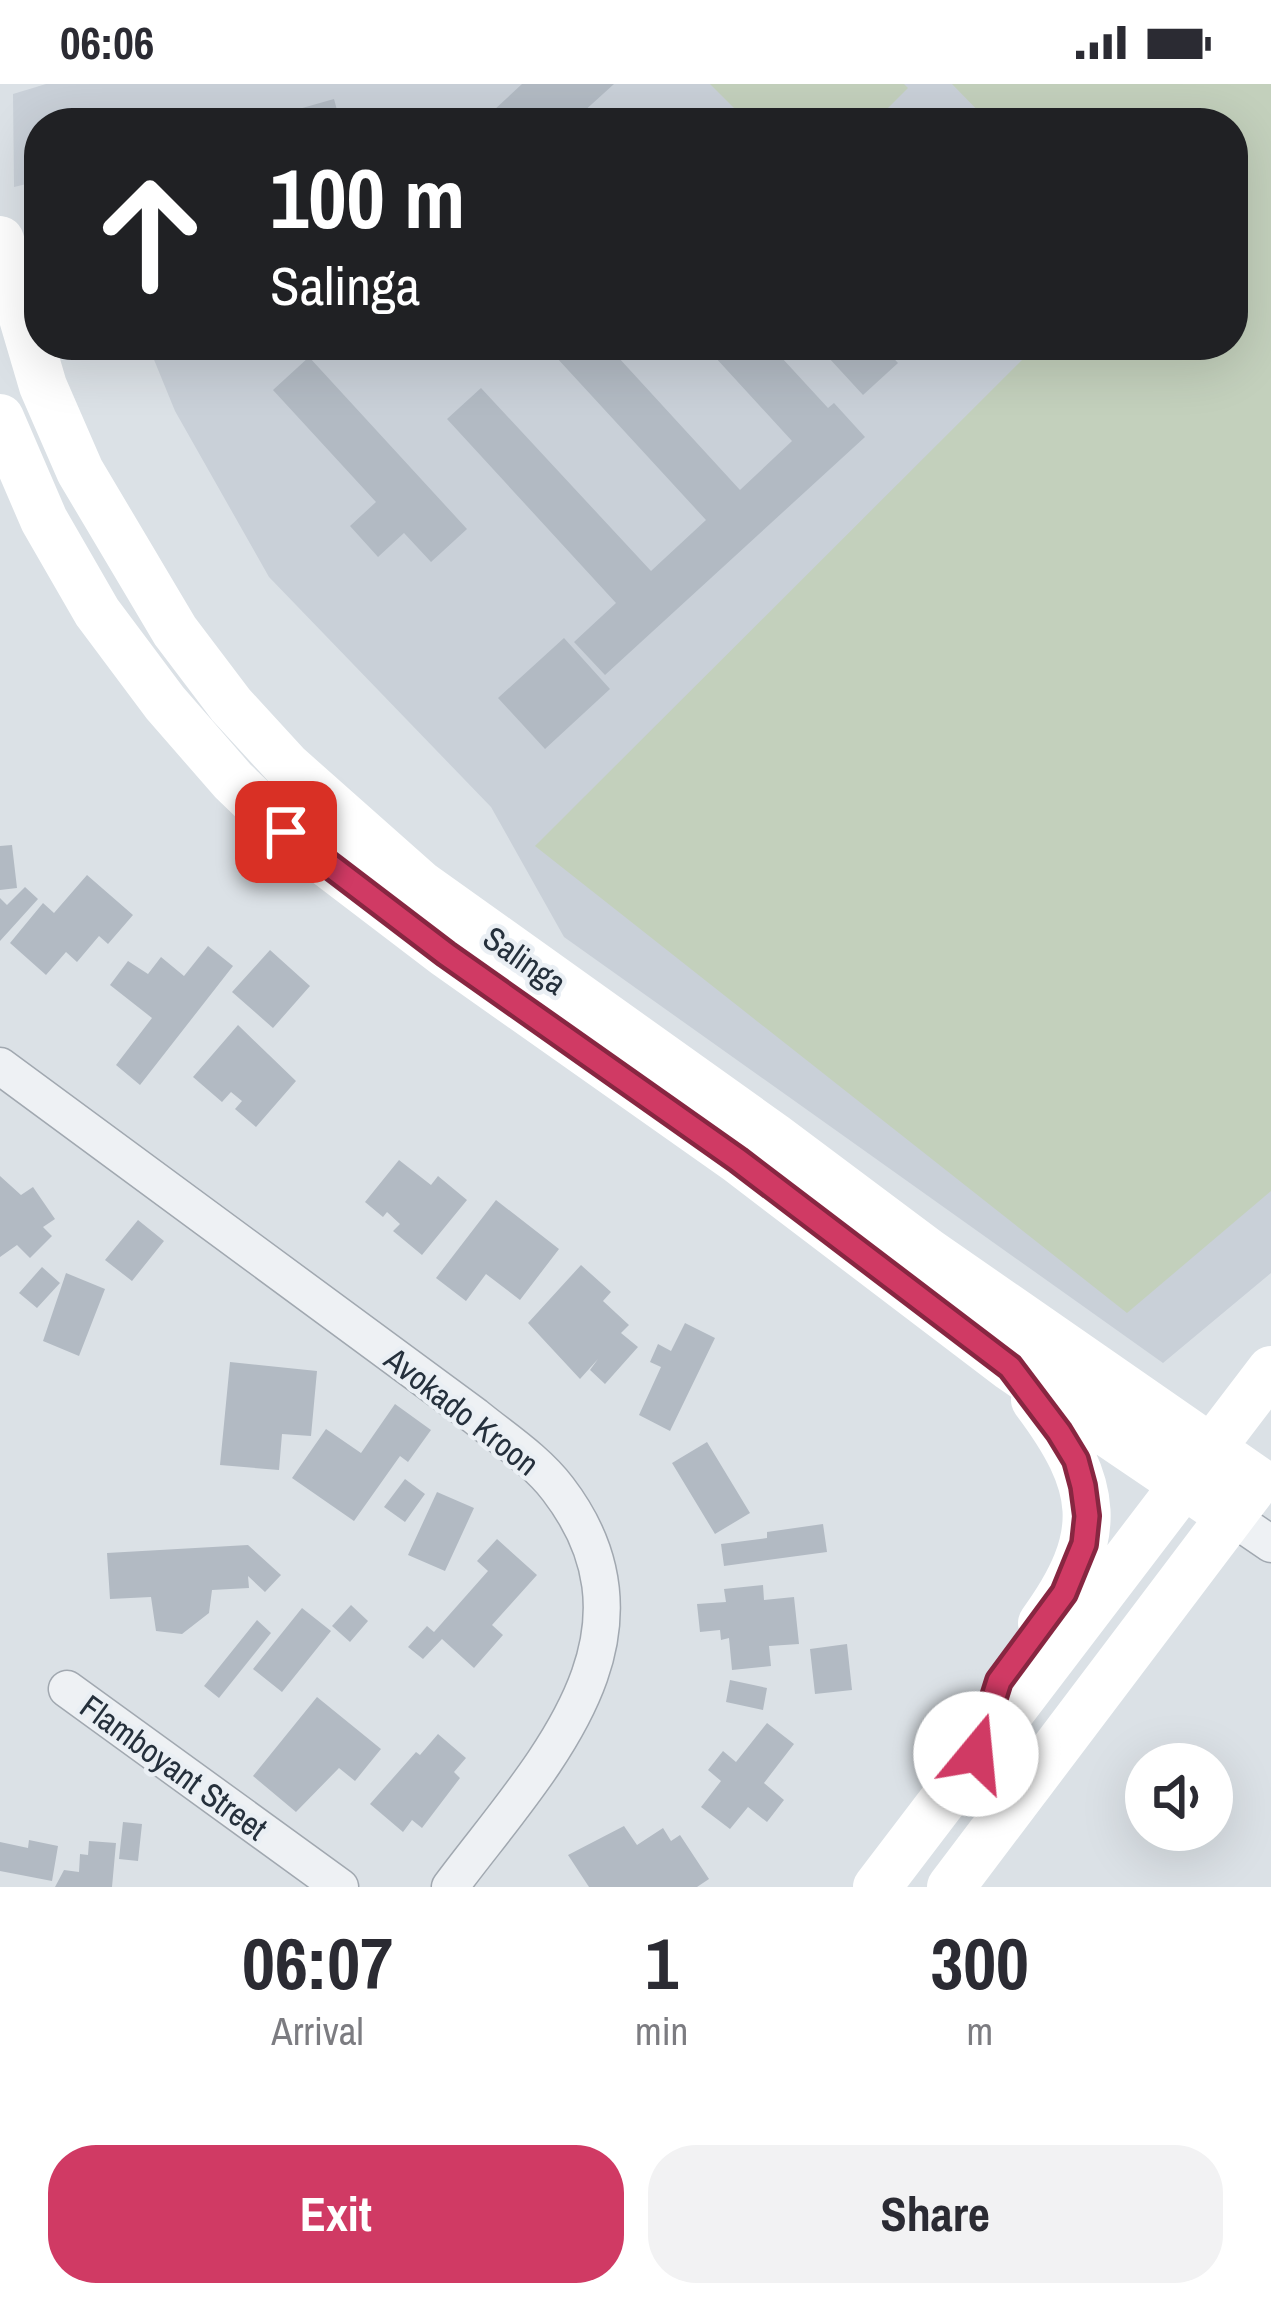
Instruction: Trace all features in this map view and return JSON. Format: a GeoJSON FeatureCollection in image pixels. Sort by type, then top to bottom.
{"type":"FeatureCollection","features":[{"type":"Feature","properties":{"kind":"street","name":"Salinga"},"geometry":{"type":"LineString","coordinates":[[0,240],[21,395],[80,471],[175,631],[231,705],[286,766],[420,884],[964,1278],[1197,1467]]}},
{"type":"Feature","properties":{"kind":"street","name":"Salinga"},"geometry":{"type":"LineString","coordinates":[[0,418],[44,520],[97,612],[165,703],[232,781],[286,832],[446,954],[738,1160],[1010,1367],[1197,1467],[1257,1487],[1271,1544]]}},
{"type":"Feature","properties":{"kind":"street","name":"Avokado Kroon"},"geometry":{"type":"LineString","coordinates":[[0,1066],[475,1416],[527,1457],[573,1511],[601,1584],[603,1622],[593,1673],[573,1718],[450,1887]]}},
{"type":"Feature","properties":{"kind":"street"},"geometry":{"type":"LineString","coordinates":[[976,1754],[999,1681],[1077,1568],[1087,1516],[1076,1460],[1010,1367]]}},
{"type":"Feature","properties":{"kind":"street"},"geometry":{"type":"LineString","coordinates":[[877,1887],[1271,1370]]}},
{"type":"Feature","properties":{"kind":"street"},"geometry":{"type":"LineString","coordinates":[[951,1887],[1257,1487]]}},
{"type":"Feature","properties":{"kind":"street","name":"Flamboyant Street"},"geometry":{"type":"LineString","coordinates":[[67,1689],[340,1887]]}},
{"type":"Feature","properties":{"kind":"shaded area"},"geometry":{"type":"Polygon","coordinates":[[[46,84],[1271,84],[1271,1273],[1163,1363],[564,937],[491,807],[269,577],[175,411],[154,360],[1248,360],[1248,108],[24,108],[24,185],[14,187],[13,94],[46,84]]]}},
{"type":"Feature","properties":{"kind":"green space"},"geometry":{"type":"Polygon","coordinates":[[[710,84],[904,84],[908,88],[888,108],[734,108],[710,84]]]}},
{"type":"Feature","properties":{"kind":"green space"},"geometry":{"type":"Polygon","coordinates":[[[952,84],[1271,84],[1271,1191],[1127,1313],[535,846],[1022,360],[1248,360],[1248,108],[975,108],[952,84]]]}},
{"type":"Feature","properties":{"kind":"building"},"geometry":{"type":"Polygon","coordinates":[[[522,84],[614,84],[588,108],[496,108],[522,84]]]}},
{"type":"Feature","properties":{"kind":"building"},"geometry":{"type":"Polygon","coordinates":[[[334,99],[336,108],[302,108],[334,99]]]}},
{"type":"Feature","properties":{"kind":"building"},"geometry":{"type":"Polygon","coordinates":[[[306,360],[312,360],[467,529],[431,562],[404,533],[378,557],[350,526],[376,502],[273,390],[306,360]]]}},
{"type":"Feature","properties":{"kind":"building"},"geometry":{"type":"Polygon","coordinates":[[[559,360],[621,360],[740,490],[792,441],[718,360],[784,360],[828,408],[834,403],[865,437],[605,675],[574,642],[616,603],[447,419],[481,388],[651,571],[706,520],[559,360]]]}},
{"type":"Feature","properties":{"kind":"building"},"geometry":{"type":"Polygon","coordinates":[[[831,360],[898,363],[863,395],[831,360]]]}},
{"type":"Feature","properties":{"kind":"building"},"geometry":{"type":"Polygon","coordinates":[[[564,638],[610,689],[545,749],[498,698],[564,638]]]}},
{"type":"Feature","properties":{"kind":"building"},"geometry":{"type":"Polygon","coordinates":[[[12,845],[17,888],[0,890],[0,846],[12,845]]]}},
{"type":"Feature","properties":{"kind":"building"},"geometry":{"type":"Polygon","coordinates":[[[87,875],[133,915],[108,944],[99,936],[77,962],[66,952],[46,975],[10,943],[43,903],[54,913],[87,875]]]}},
{"type":"Feature","properties":{"kind":"building"},"geometry":{"type":"Polygon","coordinates":[[[25,887],[38,899],[0,941],[0,898],[7,905],[25,887]]]}},
{"type":"Feature","properties":{"kind":"building"},"geometry":{"type":"Polygon","coordinates":[[[208,946],[233,966],[140,1085],[116,1065],[152,1018],[110,985],[128,961],[148,974],[161,957],[184,976],[208,946]]]}},
{"type":"Feature","properties":{"kind":"building"},"geometry":{"type":"Polygon","coordinates":[[[270,950],[310,986],[273,1028],[232,992],[270,950]]]}},
{"type":"Feature","properties":{"kind":"building"},"geometry":{"type":"Polygon","coordinates":[[[238,1025],[296,1081],[256,1127],[235,1109],[242,1101],[231,1092],[222,1102],[193,1077],[238,1025]]]}},
{"type":"Feature","properties":{"kind":"building"},"geometry":{"type":"Polygon","coordinates":[[[399,1160],[431,1185],[438,1176],[467,1200],[422,1255],[393,1231],[400,1224],[365,1202],[399,1160]]]}},
{"type":"Feature","properties":{"kind":"building"},"geometry":{"type":"Polygon","coordinates":[[[0,1176],[21,1195],[33,1187],[55,1219],[43,1227],[52,1236],[30,1258],[17,1245],[0,1257],[0,1176]]]}},
{"type":"Feature","properties":{"kind":"building"},"geometry":{"type":"Polygon","coordinates":[[[496,1200],[559,1249],[520,1300],[486,1274],[466,1301],[436,1278],[496,1200]]]}},
{"type":"Feature","properties":{"kind":"building"},"geometry":{"type":"Polygon","coordinates":[[[138,1220],[164,1241],[132,1281],[105,1260],[138,1220]]]}},
{"type":"Feature","properties":{"kind":"building"},"geometry":{"type":"Polygon","coordinates":[[[581,1265],[611,1292],[603,1301],[629,1325],[621,1333],[638,1347],[605,1384],[590,1370],[598,1359],[580,1379],[528,1323],[581,1265]]]}},
{"type":"Feature","properties":{"kind":"building"},"geometry":{"type":"Polygon","coordinates":[[[42,1267],[60,1283],[37,1308],[19,1293],[42,1267]]]}},
{"type":"Feature","properties":{"kind":"building"},"geometry":{"type":"Polygon","coordinates":[[[66,1273],[105,1289],[79,1356],[43,1341],[66,1273]]]}},
{"type":"Feature","properties":{"kind":"building"},"geometry":{"type":"Polygon","coordinates":[[[685,1323],[715,1338],[670,1431],[639,1415],[661,1367],[650,1362],[658,1344],[671,1351],[685,1323]]]}},
{"type":"Feature","properties":{"kind":"building"},"geometry":{"type":"Polygon","coordinates":[[[230,1362],[317,1371],[311,1436],[282,1434],[279,1470],[220,1465],[230,1362]]]}},
{"type":"Feature","properties":{"kind":"building"},"geometry":{"type":"Polygon","coordinates":[[[395,1404],[431,1430],[408,1462],[400,1456],[354,1521],[292,1478],[326,1429],[361,1453],[395,1404]]]}},
{"type":"Feature","properties":{"kind":"building"},"geometry":{"type":"Polygon","coordinates":[[[707,1442],[750,1513],[715,1534],[672,1463],[707,1442]]]}},
{"type":"Feature","properties":{"kind":"building"},"geometry":{"type":"Polygon","coordinates":[[[405,1479],[425,1494],[405,1522],[384,1507],[405,1479]]]}},
{"type":"Feature","properties":{"kind":"building"},"geometry":{"type":"Polygon","coordinates":[[[437,1492],[474,1508],[445,1571],[408,1555],[437,1492]]]}},
{"type":"Feature","properties":{"kind":"building"},"geometry":{"type":"Polygon","coordinates":[[[823,1524],[827,1552],[724,1566],[721,1544],[823,1524]]]}},
{"type":"Feature","properties":{"kind":"building"},"geometry":{"type":"Polygon","coordinates":[[[497,1539],[537,1575],[492,1625],[503,1635],[474,1668],[442,1639],[423,1659],[408,1647],[427,1626],[434,1632],[488,1571],[477,1561],[497,1539]]]}},
{"type":"Feature","properties":{"kind":"building"},"geometry":{"type":"Polygon","coordinates":[[[248,1545],[281,1575],[265,1592],[248,1576],[249,1588],[212,1590],[209,1613],[182,1634],[156,1631],[151,1597],[110,1599],[107,1553],[248,1545]]]}},
{"type":"Feature","properties":{"kind":"building"},"geometry":{"type":"Polygon","coordinates":[[[763,1585],[764,1600],[794,1597],[799,1644],[769,1646],[771,1666],[732,1670],[729,1638],[721,1640],[720,1630],[700,1632],[697,1604],[726,1602],[724,1589],[763,1585]]]}},
{"type":"Feature","properties":{"kind":"building"},"geometry":{"type":"Polygon","coordinates":[[[351,1605],[368,1621],[350,1642],[332,1626],[351,1605]]]}},
{"type":"Feature","properties":{"kind":"building"},"geometry":{"type":"Polygon","coordinates":[[[302,1608],[331,1631],[282,1692],[253,1669],[302,1608]]]}},
{"type":"Feature","properties":{"kind":"building"},"geometry":{"type":"Polygon","coordinates":[[[257,1620],[271,1633],[219,1698],[204,1686],[257,1620]]]}},
{"type":"Feature","properties":{"kind":"building"},"geometry":{"type":"Polygon","coordinates":[[[847,1644],[852,1690],[815,1694],[810,1649],[847,1644]]]}},
{"type":"Feature","properties":{"kind":"building"},"geometry":{"type":"Polygon","coordinates":[[[730,1680],[767,1688],[763,1710],[726,1702],[730,1680]]]}},
{"type":"Feature","properties":{"kind":"building"},"geometry":{"type":"Polygon","coordinates":[[[317,1697],[381,1749],[355,1781],[339,1768],[296,1812],[253,1776],[317,1697]]]}},
{"type":"Feature","properties":{"kind":"building"},"geometry":{"type":"Polygon","coordinates":[[[767,1723],[794,1744],[764,1783],[784,1800],[767,1822],[748,1807],[730,1829],[701,1807],[721,1781],[708,1770],[723,1751],[736,1762],[767,1723]]]}},
{"type":"Feature","properties":{"kind":"building"},"geometry":{"type":"Polygon","coordinates":[[[438,1734],[466,1758],[454,1772],[460,1778],[422,1828],[412,1820],[403,1832],[370,1804],[438,1734]]]}},
{"type":"Feature","properties":{"kind":"building"},"geometry":{"type":"Polygon","coordinates":[[[123,1822],[142,1824],[138,1861],[119,1859],[123,1822]]]}},
{"type":"Feature","properties":{"kind":"building"},"geometry":{"type":"Polygon","coordinates":[[[624,1826],[637,1845],[663,1828],[671,1841],[680,1835],[709,1879],[697,1887],[589,1887],[568,1855],[624,1826]]]}},
{"type":"Feature","properties":{"kind":"building"},"geometry":{"type":"Polygon","coordinates":[[[29,1840],[58,1846],[52,1881],[0,1871],[0,1842],[28,1848],[29,1840]]]}},
{"type":"Feature","properties":{"kind":"building"},"geometry":{"type":"Polygon","coordinates":[[[89,1841],[116,1843],[112,1887],[55,1887],[64,1870],[79,1872],[80,1854],[88,1855],[89,1841]]]}},
{"type":"Feature","properties":{"kind":"route"},"geometry":{"type":"LineString","coordinates":[[286,832],[446,954],[738,1160],[1010,1367],[1059,1432],[1076,1460],[1083,1486],[1084,1544],[1064,1593],[999,1681],[976,1754]]}}]}
